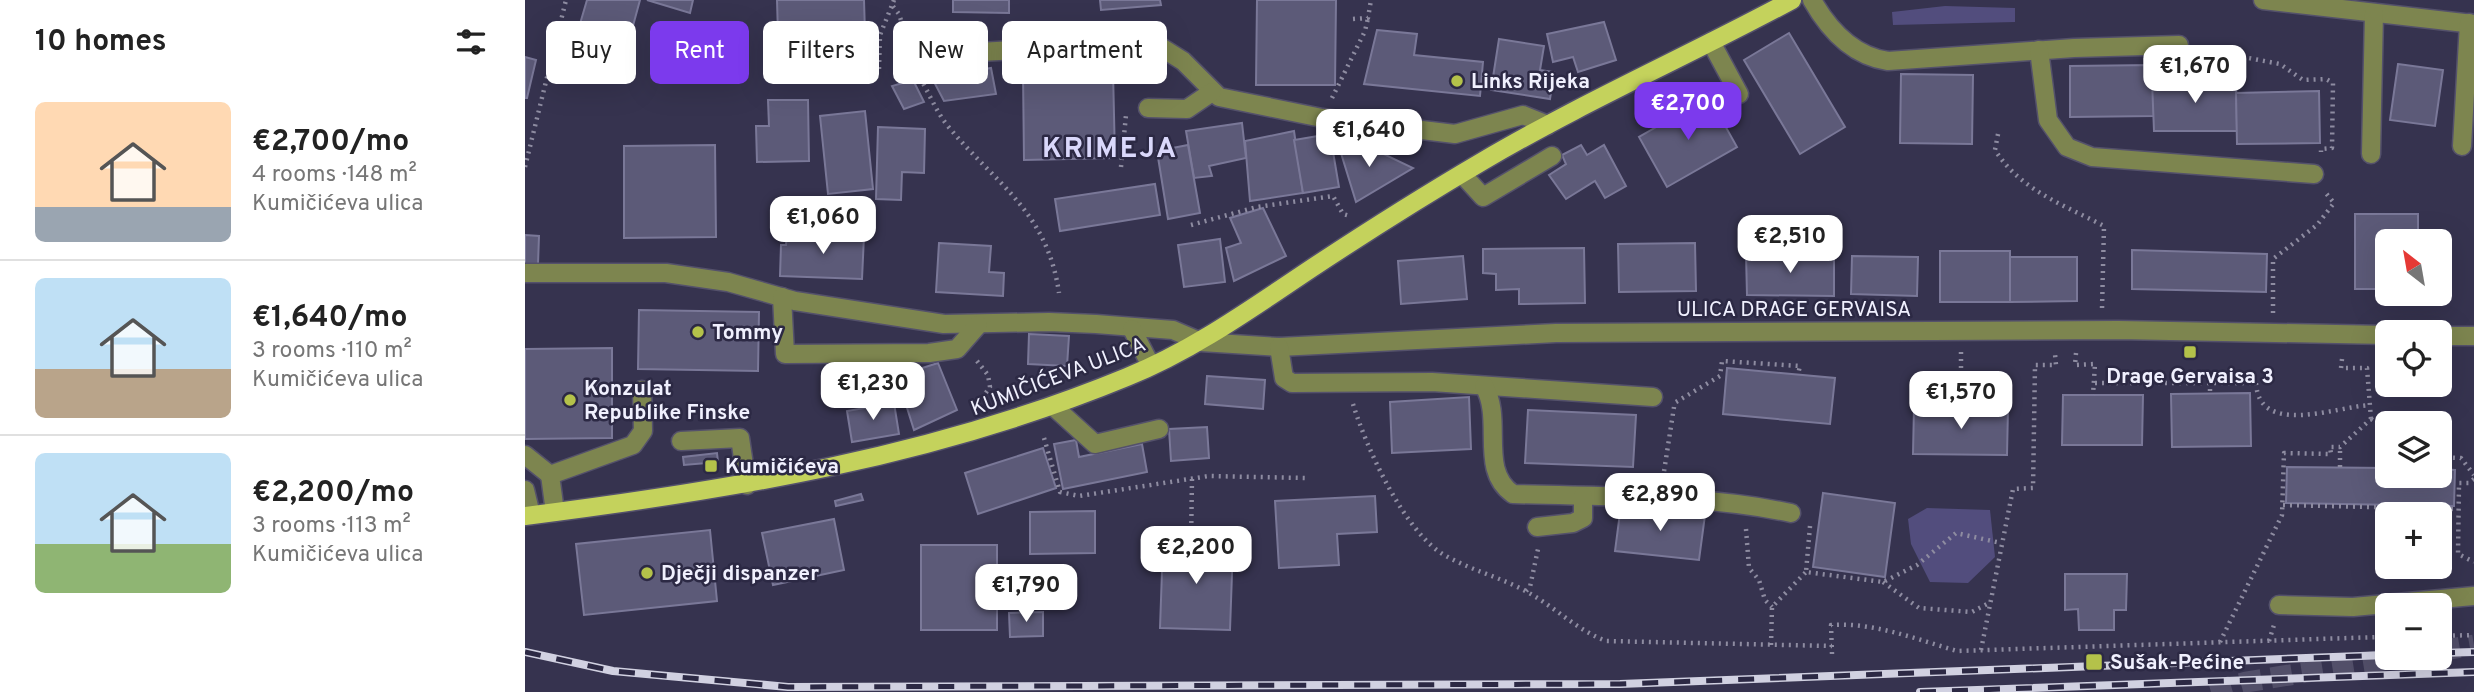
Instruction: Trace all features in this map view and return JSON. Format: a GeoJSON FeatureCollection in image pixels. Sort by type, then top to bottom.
{"type":"FeatureCollection","features":[{"type":"Feature","properties":{"kind":"main road","name":"KUMIČIĆEVA ULICA"},"geometry":{"type":"LineString","coordinates":[[528,516],[747,485],[833,469],[943,442],[1053,406],[1151,366],[1201,342],[1370,230],[1462,174],[1548,125],[1792,0]]}},
{"type":"Feature","properties":{"kind":"street"},"geometry":{"type":"LineString","coordinates":[[1812,0],[1833,31],[1869,58],[1888,61],[2039,50],[2179,45]]}},
{"type":"Feature","properties":{"kind":"street"},"geometry":{"type":"LineString","coordinates":[[2263,0],[2471,24],[2462,146]]}},
{"type":"Feature","properties":{"kind":"street"},"geometry":{"type":"LineString","coordinates":[[2371,154],[2374,13]]}},
{"type":"Feature","properties":{"kind":"street"},"geometry":{"type":"LineString","coordinates":[[1711,42],[1739,94]]}},
{"type":"Feature","properties":{"kind":"street"},"geometry":{"type":"LineString","coordinates":[[988,52],[1141,43],[1159,46],[1183,61],[1219,97],[1322,118],[1358,120],[1420,132],[1455,134],[1523,115],[1548,125]]}},
{"type":"Feature","properties":{"kind":"street"},"geometry":{"type":"LineString","coordinates":[[2039,50],[2048,120],[2067,147],[2092,157],[2318,181]]}},
{"type":"Feature","properties":{"kind":"street"},"geometry":{"type":"LineString","coordinates":[[1148,108],[1187,109],[1212,92]]}},
{"type":"Feature","properties":{"kind":"street"},"geometry":{"type":"LineString","coordinates":[[1462,174],[1483,198],[1552,156]]}},
{"type":"Feature","properties":{"kind":"street","name":"ULICA DRAGE GERVAISA"},"geometry":{"type":"LineString","coordinates":[[525,273],[666,273],[727,282],[782,297],[944,324],[1049,322],[1173,330],[1201,342],[1279,347],[1556,332],[2118,330],[2375,335]]}},
{"type":"Feature","properties":{"kind":"street"},"geometry":{"type":"LineString","coordinates":[[782,297],[785,354],[929,353],[957,348],[978,325]]}},
{"type":"Feature","properties":{"kind":"street"},"geometry":{"type":"LineString","coordinates":[[1132,329],[1151,366]]}},
{"type":"Feature","properties":{"kind":"street"},"geometry":{"type":"LineString","coordinates":[[2452,336],[2474,337]]}},
{"type":"Feature","properties":{"kind":"street"},"geometry":{"type":"LineString","coordinates":[[1279,347],[1287,382],[1432,382],[1653,397]]}},
{"type":"Feature","properties":{"kind":"street"},"geometry":{"type":"LineString","coordinates":[[1484,386],[1494,411],[1492,446],[1495,467],[1504,488],[1513,494],[1692,499],[1746,504],[1791,513]]}},
{"type":"Feature","properties":{"kind":"street"},"geometry":{"type":"LineString","coordinates":[[550,475],[633,444],[643,431],[642,390]]}},
{"type":"Feature","properties":{"kind":"street"},"geometry":{"type":"LineString","coordinates":[[1053,406],[1095,444],[1159,429]]}},
{"type":"Feature","properties":{"kind":"street"},"geometry":{"type":"LineString","coordinates":[[681,442],[740,438],[747,485]]}},
{"type":"Feature","properties":{"kind":"street"},"geometry":{"type":"LineString","coordinates":[[525,455],[550,475],[555,512]]}},
{"type":"Feature","properties":{"kind":"street"},"geometry":{"type":"LineString","coordinates":[[525,490],[528,516]]}},
{"type":"Feature","properties":{"kind":"street"},"geometry":{"type":"LineString","coordinates":[[1537,527],[1573,523],[1583,518],[1583,496]]}},
{"type":"Feature","properties":{"kind":"street"},"geometry":{"type":"LineString","coordinates":[[2279,605],[2353,607],[2474,596]]}},
{"type":"Feature","properties":{"kind":"path"},"geometry":{"type":"LineString","coordinates":[[525,167],[566,0]]}},
{"type":"Feature","properties":{"kind":"path"},"geometry":{"type":"LineString","coordinates":[[1322,118],[1349,65],[1368,18],[1371,0]]}},
{"type":"Feature","properties":{"kind":"path"},"geometry":{"type":"LineString","coordinates":[[879,69],[880,35],[892,5]]}},
{"type":"Feature","properties":{"kind":"path"},"geometry":{"type":"LineString","coordinates":[[1353,19],[1368,18]]}},
{"type":"Feature","properties":{"kind":"path"},"geometry":{"type":"LineString","coordinates":[[2179,45],[2280,64],[2303,80],[2326,79],[2333,83],[2332,148],[2324,149]]}},
{"type":"Feature","properties":{"kind":"path"},"geometry":{"type":"LineString","coordinates":[[946,123],[1031,214],[1055,269],[1059,293]]}},
{"type":"Feature","properties":{"kind":"path"},"geometry":{"type":"LineString","coordinates":[[1121,167],[1126,129]]}},
{"type":"Feature","properties":{"kind":"path"},"geometry":{"type":"LineString","coordinates":[[1998,134],[1995,150],[2008,171],[2025,185],[2104,226],[2102,310]]}},
{"type":"Feature","properties":{"kind":"path"},"geometry":{"type":"LineString","coordinates":[[2273,317],[2273,259],[2317,225],[2334,202],[2318,181]]}},
{"type":"Feature","properties":{"kind":"path"},"geometry":{"type":"LineString","coordinates":[[1191,225],[1257,207],[1333,196],[1347,217],[1356,213]]}},
{"type":"Feature","properties":{"kind":"path"},"geometry":{"type":"LineString","coordinates":[[963,342],[988,375],[990,387],[969,411]]}},
{"type":"Feature","properties":{"kind":"path"},"geometry":{"type":"LineString","coordinates":[[1981,650],[2013,489],[2033,488],[2035,365],[2056,365],[2055,353]]}},
{"type":"Feature","properties":{"kind":"path"},"geometry":{"type":"LineString","coordinates":[[2075,354],[2075,365],[2095,364],[2093,395]]}},
{"type":"Feature","properties":{"kind":"path"},"geometry":{"type":"LineString","coordinates":[[1961,356],[1961,408]]}},
{"type":"Feature","properties":{"kind":"path"},"geometry":{"type":"LineString","coordinates":[[2342,359],[2341,368],[2367,368],[2371,419]]}},
{"type":"Feature","properties":{"kind":"path"},"geometry":{"type":"LineString","coordinates":[[1662,488],[1675,402],[1720,376],[1722,361],[1800,366],[1798,374]]}},
{"type":"Feature","properties":{"kind":"path"},"geometry":{"type":"LineString","coordinates":[[2210,382],[2210,394]]}},
{"type":"Feature","properties":{"kind":"path"},"geometry":{"type":"LineString","coordinates":[[1347,383],[1364,442],[1384,479],[1418,530],[1443,555],[1526,591],[1590,635],[1606,641],[1832,646]]}},
{"type":"Feature","properties":{"kind":"path"},"geometry":{"type":"LineString","coordinates":[[2095,383],[2256,383],[2257,398],[2263,406],[2281,415],[2370,405]]}},
{"type":"Feature","properties":{"kind":"path"},"geometry":{"type":"LineString","coordinates":[[2371,419],[2375,422]]}},
{"type":"Feature","properties":{"kind":"path"},"geometry":{"type":"LineString","coordinates":[[2220,642],[2282,515],[2284,453],[2331,454],[2330,447],[2340,447],[2371,419]]}},
{"type":"Feature","properties":{"kind":"path"},"geometry":{"type":"LineString","coordinates":[[1044,438],[1060,492],[1094,495],[1209,476],[1307,478]]}},
{"type":"Feature","properties":{"kind":"path"},"geometry":{"type":"LineString","coordinates":[[2340,447],[2340,467]]}},
{"type":"Feature","properties":{"kind":"path"},"geometry":{"type":"LineString","coordinates":[[2452,458],[2461,458],[2474,477],[2469,482],[2459,482],[2458,509],[2458,554],[2474,562]]}},
{"type":"Feature","properties":{"kind":"path"},"geometry":{"type":"LineString","coordinates":[[1191,544],[1192,478]]}},
{"type":"Feature","properties":{"kind":"path"},"geometry":{"type":"LineString","coordinates":[[2283,506],[2458,509]]}},
{"type":"Feature","properties":{"kind":"path"},"geometry":{"type":"LineString","coordinates":[[1746,517],[1749,568],[1759,580],[1765,600],[1772,607],[1772,645]]}},
{"type":"Feature","properties":{"kind":"path"},"geometry":{"type":"LineString","coordinates":[[1883,582],[1917,565],[1956,533],[2001,543]]}},
{"type":"Feature","properties":{"kind":"path"},"geometry":{"type":"LineString","coordinates":[[1772,607],[1807,572],[1809,536]]}},
{"type":"Feature","properties":{"kind":"path"},"geometry":{"type":"LineString","coordinates":[[1526,591],[1530,587],[1537,552]]}},
{"type":"Feature","properties":{"kind":"path"},"geometry":{"type":"LineString","coordinates":[[1807,572],[1835,573],[1883,582],[1919,608],[1972,612],[1990,603]]}},
{"type":"Feature","properties":{"kind":"path"},"geometry":{"type":"LineString","coordinates":[[1832,654],[1831,625],[1849,623],[1890,631],[1957,651],[2375,637]]}},
{"type":"Feature","properties":{"kind":"path"},"geometry":{"type":"LineString","coordinates":[[2452,636],[2474,635]]}},
{"type":"Feature","properties":{"kind":"shaded area"},"geometry":{"type":"Polygon","coordinates":[[[1945,6],[2015,8],[2015,22],[1893,25],[1892,12],[1945,6]]]}},
{"type":"Feature","properties":{"kind":"shaded area"},"geometry":{"type":"Polygon","coordinates":[[[1927,508],[1990,510],[1995,557],[1968,583],[1930,582],[1911,544],[1908,519],[1927,508]]]}},
{"type":"Feature","properties":{"kind":"building"},"geometry":{"type":"Polygon","coordinates":[[[587,0],[640,0],[634,21],[581,21],[587,0]]]}},
{"type":"Feature","properties":{"kind":"building"},"geometry":{"type":"Polygon","coordinates":[[[647,0],[693,0],[690,13],[647,0]]]}},
{"type":"Feature","properties":{"kind":"building"},"geometry":{"type":"Polygon","coordinates":[[[777,0],[864,0],[865,21],[778,21],[777,0]]]}},
{"type":"Feature","properties":{"kind":"building"},"geometry":{"type":"Polygon","coordinates":[[[953,0],[1009,0],[1009,13],[953,12],[953,0]]]}},
{"type":"Feature","properties":{"kind":"building"},"geometry":{"type":"Polygon","coordinates":[[[1100,0],[1160,0],[1161,5],[1101,10],[1100,0]]]}},
{"type":"Feature","properties":{"kind":"building"},"geometry":{"type":"Polygon","coordinates":[[[1257,0],[1336,0],[1335,85],[1256,85],[1257,0]]]}},
{"type":"Feature","properties":{"kind":"building"},"geometry":{"type":"Polygon","coordinates":[[[1604,22],[1616,60],[1578,72],[1573,57],[1553,62],[1547,34],[1604,22]]]}},
{"type":"Feature","properties":{"kind":"building"},"geometry":{"type":"Polygon","coordinates":[[[1377,30],[1417,34],[1414,55],[1483,62],[1480,96],[1364,84],[1377,30]]]}},
{"type":"Feature","properties":{"kind":"building"},"geometry":{"type":"Polygon","coordinates":[[[1789,33],[1845,127],[1800,154],[1744,60],[1789,33]]]}},
{"type":"Feature","properties":{"kind":"building"},"geometry":{"type":"Polygon","coordinates":[[[1499,39],[1544,46],[1540,70],[1554,72],[1550,99],[1491,90],[1499,39]]]}},
{"type":"Feature","properties":{"kind":"building"},"geometry":{"type":"Polygon","coordinates":[[[525,57],[536,60],[527,98],[525,98],[525,57]]]}},
{"type":"Feature","properties":{"kind":"building"},"geometry":{"type":"Polygon","coordinates":[[[2398,64],[2443,70],[2435,126],[2390,120],[2398,64]]]}},
{"type":"Feature","properties":{"kind":"building"},"geometry":{"type":"Polygon","coordinates":[[[2152,65],[2154,116],[2070,117],[2070,66],[2152,65]]]}},
{"type":"Feature","properties":{"kind":"building"},"geometry":{"type":"Polygon","coordinates":[[[991,68],[996,94],[944,101],[935,84],[988,84],[988,69],[991,68]]]}},
{"type":"Feature","properties":{"kind":"building"},"geometry":{"type":"Polygon","coordinates":[[[1901,74],[1973,75],[1972,144],[1900,143],[1901,74]]]}},
{"type":"Feature","properties":{"kind":"building"},"geometry":{"type":"Polygon","coordinates":[[[2236,79],[2237,131],[2154,131],[2152,80],[2236,79]]]}},
{"type":"Feature","properties":{"kind":"building"},"geometry":{"type":"Polygon","coordinates":[[[915,84],[924,102],[904,109],[892,86],[915,84]]]}},
{"type":"Feature","properties":{"kind":"building"},"geometry":{"type":"Polygon","coordinates":[[[1023,84],[1113,84],[1115,158],[1024,160],[1023,84]]]}},
{"type":"Feature","properties":{"kind":"building"},"geometry":{"type":"Polygon","coordinates":[[[2319,91],[2320,143],[2237,144],[2236,93],[2319,91]]]}},
{"type":"Feature","properties":{"kind":"building"},"geometry":{"type":"Polygon","coordinates":[[[1709,97],[1737,147],[1667,187],[1639,137],[1709,97]]]}},
{"type":"Feature","properties":{"kind":"building"},"geometry":{"type":"Polygon","coordinates":[[[768,100],[808,100],[809,161],[757,162],[756,126],[769,126],[768,100]]]}},
{"type":"Feature","properties":{"kind":"building"},"geometry":{"type":"Polygon","coordinates":[[[865,111],[873,189],[828,194],[820,116],[865,111]]]}},
{"type":"Feature","properties":{"kind":"building"},"geometry":{"type":"Polygon","coordinates":[[[1242,123],[1246,158],[1209,166],[1212,176],[1194,178],[1186,131],[1242,123]]]}},
{"type":"Feature","properties":{"kind":"building"},"geometry":{"type":"Polygon","coordinates":[[[878,127],[925,129],[924,173],[902,172],[901,200],[876,199],[878,127]]]}},
{"type":"Feature","properties":{"kind":"building"},"geometry":{"type":"Polygon","coordinates":[[[1294,131],[1303,193],[1250,201],[1245,141],[1294,131]]]}},
{"type":"Feature","properties":{"kind":"building"},"geometry":{"type":"Polygon","coordinates":[[[1330,134],[1339,187],[1303,193],[1294,140],[1330,134]]]}},
{"type":"Feature","properties":{"kind":"building"},"geometry":{"type":"Polygon","coordinates":[[[1337,140],[1369,147],[1413,168],[1356,202],[1337,140]]]}},
{"type":"Feature","properties":{"kind":"building"},"geometry":{"type":"Polygon","coordinates":[[[715,145],[716,237],[624,238],[624,146],[715,145]]]}},
{"type":"Feature","properties":{"kind":"building"},"geometry":{"type":"Polygon","coordinates":[[[1188,145],[1200,213],[1168,219],[1157,151],[1188,145]]]}},
{"type":"Feature","properties":{"kind":"building"},"geometry":{"type":"Polygon","coordinates":[[[1581,145],[1587,155],[1604,145],[1626,186],[1605,198],[1595,181],[1566,199],[1549,175],[1566,164],[1562,155],[1581,145]]]}},
{"type":"Feature","properties":{"kind":"building"},"geometry":{"type":"Polygon","coordinates":[[[1155,184],[1160,215],[1060,231],[1055,199],[1155,184]]]}},
{"type":"Feature","properties":{"kind":"building"},"geometry":{"type":"Polygon","coordinates":[[[1263,208],[1286,256],[1234,281],[1226,248],[1241,243],[1230,218],[1263,208]]]}},
{"type":"Feature","properties":{"kind":"building"},"geometry":{"type":"Polygon","coordinates":[[[2355,214],[2418,214],[2418,229],[2375,229],[2375,289],[2355,289],[2355,214]]]}},
{"type":"Feature","properties":{"kind":"building"},"geometry":{"type":"Polygon","coordinates":[[[787,233],[864,236],[862,279],[780,276],[781,245],[786,245],[787,233]]]}},
{"type":"Feature","properties":{"kind":"building"},"geometry":{"type":"Polygon","coordinates":[[[525,235],[539,236],[538,264],[525,264],[525,235]]]}},
{"type":"Feature","properties":{"kind":"building"},"geometry":{"type":"Polygon","coordinates":[[[1220,239],[1225,282],[1184,287],[1178,245],[1220,239]]]}},
{"type":"Feature","properties":{"kind":"building"},"geometry":{"type":"Polygon","coordinates":[[[939,243],[991,246],[989,272],[1004,273],[1003,296],[936,292],[939,243]]]}},
{"type":"Feature","properties":{"kind":"building"},"geometry":{"type":"Polygon","coordinates":[[[1695,243],[1696,291],[1619,292],[1618,244],[1695,243]]]}},
{"type":"Feature","properties":{"kind":"building"},"geometry":{"type":"Polygon","coordinates":[[[1584,248],[1585,303],[1519,304],[1519,289],[1496,290],[1496,274],[1483,273],[1483,249],[1584,248]]]}},
{"type":"Feature","properties":{"kind":"building"},"geometry":{"type":"Polygon","coordinates":[[[2132,250],[2267,254],[2266,292],[2132,289],[2132,250]]]}},
{"type":"Feature","properties":{"kind":"building"},"geometry":{"type":"Polygon","coordinates":[[[1940,251],[2010,251],[2010,302],[1940,302],[1940,251]]]}},
{"type":"Feature","properties":{"kind":"building"},"geometry":{"type":"Polygon","coordinates":[[[1746,254],[1834,254],[1834,296],[1747,295],[1746,254]]]}},
{"type":"Feature","properties":{"kind":"building"},"geometry":{"type":"Polygon","coordinates":[[[1463,256],[1467,299],[1401,304],[1398,261],[1463,256]]]}},
{"type":"Feature","properties":{"kind":"building"},"geometry":{"type":"Polygon","coordinates":[[[1852,256],[1918,257],[1917,296],[1851,294],[1852,256]]]}},
{"type":"Feature","properties":{"kind":"building"},"geometry":{"type":"Polygon","coordinates":[[[2010,257],[2077,257],[2077,301],[2010,302],[2010,257]]]}},
{"type":"Feature","properties":{"kind":"building"},"geometry":{"type":"Polygon","coordinates":[[[639,310],[759,312],[758,371],[638,369],[639,310]]]}},
{"type":"Feature","properties":{"kind":"building"},"geometry":{"type":"Polygon","coordinates":[[[1029,334],[1069,336],[1067,366],[1028,364],[1029,334]]]}},
{"type":"Feature","properties":{"kind":"building"},"geometry":{"type":"Polygon","coordinates":[[[612,348],[612,438],[525,439],[525,349],[612,348]]]}},
{"type":"Feature","properties":{"kind":"building"},"geometry":{"type":"Polygon","coordinates":[[[938,363],[957,410],[914,430],[897,376],[938,363]]]}},
{"type":"Feature","properties":{"kind":"building"},"geometry":{"type":"Polygon","coordinates":[[[1727,368],[1835,378],[1830,424],[1723,414],[1727,368]]]}},
{"type":"Feature","properties":{"kind":"building"},"geometry":{"type":"Polygon","coordinates":[[[1207,376],[1265,380],[1263,409],[1205,404],[1207,376]]]}},
{"type":"Feature","properties":{"kind":"building"},"geometry":{"type":"Polygon","coordinates":[[[2250,393],[2251,446],[2172,447],[2171,394],[2250,393]]]}},
{"type":"Feature","properties":{"kind":"building"},"geometry":{"type":"Polygon","coordinates":[[[2063,395],[2143,395],[2142,445],[2062,445],[2063,395]]]}},
{"type":"Feature","properties":{"kind":"building"},"geometry":{"type":"Polygon","coordinates":[[[1469,397],[1471,449],[1392,453],[1390,402],[1469,397]]]}},
{"type":"Feature","properties":{"kind":"building"},"geometry":{"type":"Polygon","coordinates":[[[894,403],[899,434],[852,442],[847,411],[894,403]]]}},
{"type":"Feature","properties":{"kind":"building"},"geometry":{"type":"Polygon","coordinates":[[[1914,407],[2008,408],[2007,455],[1913,454],[1914,407]]]}},
{"type":"Feature","properties":{"kind":"building"},"geometry":{"type":"Polygon","coordinates":[[[1528,410],[1636,415],[1633,467],[1525,463],[1528,410]]]}},
{"type":"Feature","properties":{"kind":"building"},"geometry":{"type":"Polygon","coordinates":[[[1207,427],[1209,458],[1171,461],[1169,429],[1207,427]]]}},
{"type":"Feature","properties":{"kind":"building"},"geometry":{"type":"Polygon","coordinates":[[[1076,440],[1079,457],[1142,444],[1147,472],[1063,489],[1054,444],[1076,440]]]}},
{"type":"Feature","properties":{"kind":"building"},"geometry":{"type":"Polygon","coordinates":[[[1043,448],[1056,488],[978,514],[965,473],[1043,448]]]}},
{"type":"Feature","properties":{"kind":"building"},"geometry":{"type":"Polygon","coordinates":[[[717,453],[718,462],[684,465],[683,457],[717,453]]]}},
{"type":"Feature","properties":{"kind":"building"},"geometry":{"type":"Polygon","coordinates":[[[2287,467],[2375,468],[2375,488],[2452,488],[2452,470],[2455,470],[2454,506],[2452,502],[2375,502],[2375,505],[2286,503],[2287,467]]]}},
{"type":"Feature","properties":{"kind":"building"},"geometry":{"type":"Polygon","coordinates":[[[1823,493],[1895,503],[1885,577],[1813,567],[1823,493]]]}},
{"type":"Feature","properties":{"kind":"building"},"geometry":{"type":"Polygon","coordinates":[[[861,494],[863,500],[836,506],[835,501],[861,494]]]}},
{"type":"Feature","properties":{"kind":"building"},"geometry":{"type":"Polygon","coordinates":[[[1375,496],[1377,532],[1337,534],[1339,565],[1279,568],[1275,501],[1375,496]]]}},
{"type":"Feature","properties":{"kind":"building"},"geometry":{"type":"Polygon","coordinates":[[[1621,505],[1705,515],[1699,560],[1615,551],[1621,505]]]}},
{"type":"Feature","properties":{"kind":"building"},"geometry":{"type":"Polygon","coordinates":[[[1095,511],[1095,553],[1030,554],[1030,512],[1095,511]]]}},
{"type":"Feature","properties":{"kind":"building"},"geometry":{"type":"Polygon","coordinates":[[[834,519],[844,570],[773,585],[762,533],[834,519]]]}},
{"type":"Feature","properties":{"kind":"building","name":"Dječji dispanzer"},"geometry":{"type":"Polygon","coordinates":[[[710,530],[717,601],[584,615],[576,544],[710,530]]]}},
{"type":"Feature","properties":{"kind":"building"},"geometry":{"type":"Polygon","coordinates":[[[1163,543],[1233,545],[1230,630],[1160,628],[1163,543]]]}},
{"type":"Feature","properties":{"kind":"building"},"geometry":{"type":"Polygon","coordinates":[[[921,545],[997,545],[997,630],[921,630],[921,545]]]}},
{"type":"Feature","properties":{"kind":"building"},"geometry":{"type":"Polygon","coordinates":[[[2065,574],[2127,574],[2126,610],[2114,610],[2114,630],[2079,630],[2078,609],[2065,610],[2065,574]]]}},
{"type":"Feature","properties":{"kind":"building"},"geometry":{"type":"Polygon","coordinates":[[[1043,612],[1043,636],[1010,637],[1009,613],[1043,612]]]}},
{"type":"Feature","properties":{"kind":"tunnel"},"geometry":{"type":"LineString","coordinates":[[2452,649],[2474,645]]}},
{"type":"Feature","properties":{"kind":"tunnel"},"geometry":{"type":"LineString","coordinates":[[2211,692],[2246,682],[2375,661]]}},
{"type":"Feature","properties":{"kind":"railway"},"geometry":{"type":"LineString","coordinates":[[525,652],[613,671],[788,687],[1620,684],[2375,655]]}},
{"type":"Feature","properties":{"kind":"railway"},"geometry":{"type":"LineString","coordinates":[[2452,653],[2474,652]]}},
{"type":"Feature","properties":{"kind":"railway"},"geometry":{"type":"LineString","coordinates":[[1920,692],[2474,672]]}},
{"type":"Feature","properties":{"kind":"place","name":"Links Rijeka"},"geometry":{"type":"Point","coordinates":[1457,81]}},
{"type":"Feature","properties":{"kind":"place","name":"Tommy"},"geometry":{"type":"Point","coordinates":[698,332]}},
{"type":"Feature","properties":{"kind":"place","name":"Drage Gervaisa 3"},"geometry":{"type":"Point","coordinates":[2190,352]}},
{"type":"Feature","properties":{"kind":"place","name":"Konzulat Republike Finske"},"geometry":{"type":"Point","coordinates":[570,400]}},
{"type":"Feature","properties":{"kind":"place","name":"Kumičićeva"},"geometry":{"type":"Point","coordinates":[711,466]}},
{"type":"Feature","properties":{"kind":"place","name":"Dječji dispanzer"},"geometry":{"type":"Point","coordinates":[647,573]}},
{"type":"Feature","properties":{"kind":"place","name":"Sušak-Pećine"},"geometry":{"type":"Point","coordinates":[2094,662]}},
{"type":"Feature","properties":{"kind":"district","name":"KRIMEJA"},"geometry":{"type":"Point","coordinates":[1110,147]}}]}
